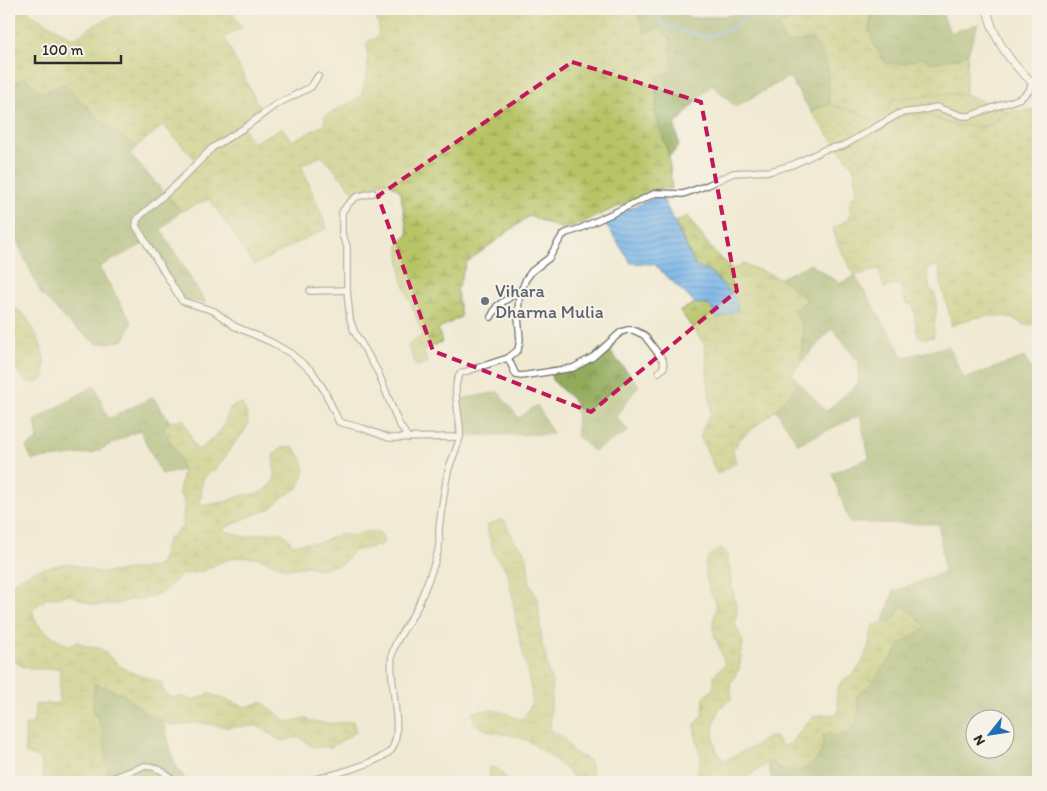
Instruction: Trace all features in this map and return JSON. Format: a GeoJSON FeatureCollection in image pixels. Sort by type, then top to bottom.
{"type":"FeatureCollection","features":[{"type":"Feature","properties":{"kind":"street"},"geometry":{"type":"LineString","coordinates":[[304,782],[345,771],[381,757],[393,748],[396,731],[391,665],[392,654],[417,608],[438,551],[447,475],[460,437],[456,382],[461,373],[508,358],[518,350],[520,345],[519,296],[528,275],[549,258],[562,236],[656,193],[683,194],[708,186],[733,174],[780,169],[826,149],[843,146],[900,113],[919,112],[936,107],[969,116],[1021,98],[1035,84],[1013,64],[1000,46],[990,24],[987,9]]}},
{"type":"Feature","properties":{"kind":"street"},"geometry":{"type":"LineString","coordinates":[[318,76],[316,82],[311,87],[275,105],[247,126],[212,148],[177,184],[140,216],[136,226],[182,301],[214,311],[234,326],[290,353],[312,372],[324,390],[339,422],[389,438],[460,437]]}},
{"type":"Feature","properties":{"kind":"street"},"geometry":{"type":"LineString","coordinates":[[372,193],[356,197],[342,212],[342,235],[348,246],[347,290],[350,319],[354,331],[378,372],[398,422],[408,438]]}},
{"type":"Feature","properties":{"kind":"street"},"geometry":{"type":"LineString","coordinates":[[490,317],[497,306],[522,289]]}},
{"type":"Feature","properties":{"kind":"street"},"geometry":{"type":"LineString","coordinates":[[310,291],[347,290]]}},
{"type":"Feature","properties":{"kind":"street"},"geometry":{"type":"LineString","coordinates":[[508,358],[516,375],[521,376],[573,368],[593,357],[621,332],[633,330],[644,335],[663,360],[664,368],[659,372]]}},
{"type":"Feature","properties":{"kind":"street"},"geometry":{"type":"LineString","coordinates":[[102,782],[116,779],[144,766],[150,766],[165,772],[175,782]]}},
{"type":"Feature","properties":{"kind":"highlighted area"},"geometry":{"type":"Polygon","coordinates":[[[572,62],[701,102],[737,291],[591,412],[433,351],[378,196],[572,62]]]}},
{"type":"Feature","properties":{"kind":"green space"},"geometry":{"type":"Polygon","coordinates":[[[9,9],[27,9],[28,12],[74,39],[96,24],[115,16],[146,13],[160,9],[231,9],[241,28],[224,37],[261,111],[240,122],[252,143],[282,128],[292,141],[324,125],[325,116],[361,96],[368,71],[367,42],[378,37],[379,25],[371,9],[635,9],[645,33],[659,29],[670,39],[673,70],[658,76],[655,86],[657,96],[655,113],[669,157],[672,189],[660,188],[565,230],[529,216],[466,263],[457,291],[461,317],[438,329],[442,342],[423,350],[428,363],[416,366],[408,345],[423,335],[402,280],[398,245],[408,234],[400,191],[388,182],[354,192],[322,156],[301,165],[327,228],[254,265],[210,199],[181,211],[166,192],[195,159],[163,125],[136,147],[105,124],[63,83],[43,93],[25,78],[9,85],[9,9]]]}},
{"type":"Feature","properties":{"kind":"green space"},"geometry":{"type":"Polygon","coordinates":[[[635,9],[676,9],[689,18],[732,15],[738,9],[833,9],[817,19],[793,20],[785,44],[813,39],[824,57],[828,69],[829,104],[811,112],[789,77],[735,107],[712,84],[675,125],[679,146],[669,157],[655,113],[657,96],[655,86],[658,76],[645,33],[635,9]]]}},
{"type":"Feature","properties":{"kind":"green space"},"geometry":{"type":"Polygon","coordinates":[[[833,9],[874,9],[871,16],[870,31],[874,45],[887,64],[902,64],[922,58],[932,63],[960,57],[968,53],[965,95],[934,94],[892,99],[888,109],[876,121],[857,112],[829,104],[828,69],[824,57],[813,39],[785,44],[779,25],[793,20],[817,19],[833,9]]]}},
{"type":"Feature","properties":{"kind":"green space"},"geometry":{"type":"Polygon","coordinates":[[[874,9],[941,9],[950,33],[978,24],[968,53],[960,57],[932,63],[922,58],[903,64],[891,65],[878,52],[870,34],[870,21],[874,9]]]}},
{"type":"Feature","properties":{"kind":"green space"},"geometry":{"type":"Polygon","coordinates":[[[25,78],[63,83],[105,124],[136,147],[130,154],[181,211],[161,230],[206,303],[184,301],[145,243],[99,267],[132,323],[123,341],[97,344],[70,324],[41,294],[9,224],[9,85],[25,78]]]}},
{"type":"Feature","properties":{"kind":"green space"},"geometry":{"type":"Polygon","coordinates":[[[943,93],[965,95],[1008,111],[992,123],[979,127],[954,124],[933,117],[878,140],[876,155],[854,168],[811,112],[829,104],[857,112],[876,121],[888,109],[892,99],[943,93]]]}},
{"type":"Feature","properties":{"kind":"green space"},"geometry":{"type":"Polygon","coordinates":[[[1033,110],[1038,112],[1038,324],[1025,325],[1010,317],[987,316],[972,318],[951,326],[941,284],[940,271],[937,265],[927,269],[929,287],[936,298],[937,304],[934,337],[922,338],[917,335],[913,304],[906,304],[900,284],[884,288],[879,268],[855,276],[838,245],[833,229],[850,218],[850,202],[857,191],[854,168],[875,155],[878,140],[884,127],[900,117],[919,114],[933,117],[949,124],[985,126],[992,124],[1008,111],[1033,110]]]}},
{"type":"Feature","properties":{"kind":"green space"},"geometry":{"type":"Polygon","coordinates":[[[687,216],[714,252],[733,269],[743,264],[780,278],[808,301],[795,309],[803,331],[800,364],[792,374],[799,382],[776,410],[740,439],[733,450],[736,463],[717,474],[700,436],[711,412],[705,345],[680,311],[695,303],[710,306],[718,319],[738,310],[736,298],[711,272],[696,266],[675,222],[687,216]]]}},
{"type":"Feature","properties":{"kind":"green space"},"geometry":{"type":"Polygon","coordinates":[[[810,264],[840,283],[855,276],[904,357],[949,346],[964,379],[1024,357],[1038,381],[1038,782],[773,782],[767,763],[772,762],[783,771],[822,750],[824,734],[854,726],[859,707],[857,695],[875,678],[902,641],[927,627],[905,607],[900,607],[892,620],[883,623],[893,592],[944,572],[939,524],[850,523],[832,473],[869,458],[860,415],[798,444],[776,410],[798,382],[791,374],[826,411],[858,384],[859,363],[832,328],[800,364],[803,331],[795,309],[808,301],[780,278],[810,264]]]}},
{"type":"Feature","properties":{"kind":"green space"},"geometry":{"type":"Polygon","coordinates":[[[9,282],[13,307],[29,321],[41,346],[44,363],[43,379],[35,383],[28,382],[16,370],[9,355],[9,282]]]}},
{"type":"Feature","properties":{"kind":"green space"},"geometry":{"type":"Polygon","coordinates":[[[606,347],[639,385],[616,416],[629,431],[593,451],[577,436],[576,403],[552,380],[550,368],[578,367],[606,347]]]}},
{"type":"Feature","properties":{"kind":"green space"},"geometry":{"type":"Polygon","coordinates":[[[95,385],[108,419],[153,397],[170,422],[164,427],[165,432],[176,451],[183,470],[161,474],[140,430],[93,453],[32,460],[26,447],[38,440],[35,420],[95,385]]]}},
{"type":"Feature","properties":{"kind":"green space"},"geometry":{"type":"Polygon","coordinates":[[[498,392],[519,418],[537,405],[553,434],[458,436],[460,399],[498,392]]]}},
{"type":"Feature","properties":{"kind":"green space"},"geometry":{"type":"Polygon","coordinates":[[[242,404],[246,411],[247,427],[219,465],[203,480],[201,506],[228,501],[243,495],[256,494],[265,490],[275,477],[273,455],[281,448],[294,447],[302,459],[305,471],[298,488],[281,498],[271,509],[225,528],[225,531],[245,537],[279,532],[285,535],[293,545],[318,543],[341,534],[355,536],[367,531],[382,535],[384,543],[353,551],[343,563],[317,569],[308,566],[288,569],[259,558],[237,557],[218,563],[204,571],[181,575],[163,592],[144,599],[132,599],[116,604],[94,605],[68,594],[58,598],[49,597],[33,608],[35,620],[49,634],[65,644],[69,645],[78,642],[89,647],[100,648],[120,666],[130,672],[161,682],[164,693],[172,698],[183,697],[192,700],[210,694],[246,707],[262,702],[289,722],[304,718],[328,723],[353,721],[356,732],[331,747],[313,747],[299,737],[281,741],[258,726],[226,727],[197,722],[170,725],[163,720],[150,716],[123,694],[94,683],[93,709],[103,733],[108,776],[95,782],[53,782],[44,778],[40,759],[25,753],[25,726],[34,722],[35,705],[59,703],[60,668],[38,669],[25,667],[14,660],[9,654],[9,583],[15,582],[33,571],[67,563],[103,573],[155,567],[162,560],[167,540],[183,527],[184,502],[179,492],[183,470],[164,427],[170,422],[183,419],[198,450],[218,433],[225,422],[230,408],[242,404]]]}},
{"type":"Feature","properties":{"kind":"green space"},"geometry":{"type":"Polygon","coordinates":[[[504,520],[515,542],[525,551],[530,584],[538,600],[542,644],[552,682],[550,731],[562,736],[572,751],[590,761],[592,775],[597,782],[579,782],[555,760],[528,741],[486,730],[474,722],[473,712],[484,710],[498,711],[522,719],[532,702],[509,577],[494,554],[487,529],[488,525],[504,520]]]}},
{"type":"Feature","properties":{"kind":"green space"},"geometry":{"type":"Polygon","coordinates":[[[723,549],[727,554],[737,607],[735,624],[743,642],[739,669],[730,684],[732,698],[718,709],[714,725],[713,735],[715,744],[723,761],[757,745],[768,737],[775,737],[782,746],[787,746],[809,720],[820,715],[838,714],[838,687],[861,664],[869,646],[872,627],[895,618],[900,607],[905,607],[927,627],[901,643],[897,651],[869,686],[857,695],[859,713],[854,726],[837,737],[829,733],[824,734],[820,754],[809,766],[799,771],[790,772],[772,762],[767,763],[741,782],[698,782],[701,758],[695,725],[703,714],[704,698],[714,687],[714,675],[725,664],[714,632],[713,624],[716,603],[711,593],[705,566],[710,555],[723,549]]]}},
{"type":"Feature","properties":{"kind":"green space"},"geometry":{"type":"Polygon","coordinates":[[[94,683],[123,694],[150,716],[163,720],[174,762],[187,782],[95,782],[108,776],[93,709],[94,683]]]}},
{"type":"Feature","properties":{"kind":"green space"},"geometry":{"type":"Polygon","coordinates":[[[491,767],[499,770],[509,782],[493,782],[488,770],[491,767]]]}},
{"type":"Feature","properties":{"kind":"water"},"geometry":{"type":"Polygon","coordinates":[[[661,195],[695,266],[710,272],[736,298],[738,310],[718,319],[710,306],[695,303],[654,264],[631,263],[603,220],[661,195]]]}},
{"type":"Feature","properties":{"kind":"waterway"},"geometry":{"type":"LineString","coordinates":[[655,9],[663,24],[704,37],[732,28],[755,9]]}},
{"type":"Feature","properties":{"kind":"waterway"},"geometry":{"type":"LineString","coordinates":[[766,9],[789,13],[806,9]]}},
{"type":"Feature","properties":{"kind":"place","name":"Vihara Dharma Mulia"},"geometry":{"type":"Point","coordinates":[485,301]}}]}
